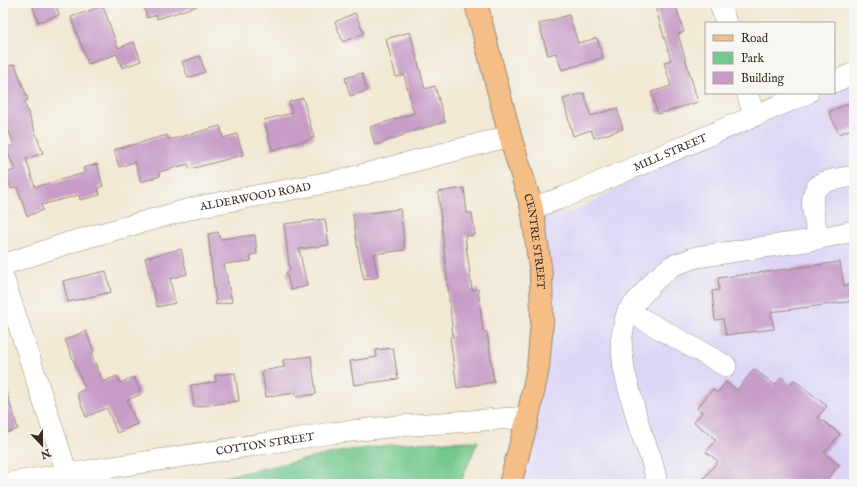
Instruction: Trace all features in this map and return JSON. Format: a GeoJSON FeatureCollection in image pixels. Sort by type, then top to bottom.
{"type":"FeatureCollection","features":[{"type":"Feature","properties":{"kind":"main road","name":"CENTRE STREET"},"geometry":{"type":"LineString","coordinates":[[476,3],[510,136],[532,208],[541,274],[542,322],[538,368],[528,417],[510,484]]}},
{"type":"Feature","properties":{"kind":"street"},"geometry":{"type":"LineString","coordinates":[[720,3],[726,22]]}},
{"type":"Feature","properties":{"kind":"street"},"geometry":{"type":"LineString","coordinates":[[835,82],[854,74]]}},
{"type":"Feature","properties":{"kind":"street"},"geometry":{"type":"LineString","coordinates":[[747,94],[754,116]]}},
{"type":"Feature","properties":{"kind":"street","name":"MILL STREET"},"geometry":{"type":"LineString","coordinates":[[532,208],[567,196],[806,94]]}},
{"type":"Feature","properties":{"kind":"street","name":"ALDERWOOD ROAD"},"geometry":{"type":"LineString","coordinates":[[3,265],[71,242],[196,207],[346,179],[510,136]]}},
{"type":"Feature","properties":{"kind":"street"},"geometry":{"type":"LineString","coordinates":[[819,239],[812,203],[814,192],[822,183],[854,176]]}},
{"type":"Feature","properties":{"kind":"street"},"geometry":{"type":"LineString","coordinates":[[655,484],[656,478],[651,458],[640,430],[624,370],[620,341],[628,311],[656,278],[672,266],[696,256],[819,239],[854,231]]}},
{"type":"Feature","properties":{"kind":"street"},"geometry":{"type":"LineString","coordinates":[[3,277],[67,473]]}},
{"type":"Feature","properties":{"kind":"street"},"geometry":{"type":"LineString","coordinates":[[628,311],[726,366]]}},
{"type":"Feature","properties":{"kind":"street","name":"COTTON STREET"},"geometry":{"type":"LineString","coordinates":[[3,484],[339,432],[420,424],[528,417]]}},
{"type":"Feature","properties":{"kind":"shaded area"},"geometry":{"type":"Polygon","coordinates":[[[854,73],[854,484],[510,484],[531,399],[532,208],[572,213],[754,115],[806,94],[835,94],[835,82],[854,73]]]}},
{"type":"Feature","properties":{"kind":"green space"},"geometry":{"type":"Polygon","coordinates":[[[478,441],[460,484],[191,484],[343,451],[407,443],[478,441]]]}},
{"type":"Feature","properties":{"kind":"building"},"geometry":{"type":"Polygon","coordinates":[[[32,3],[56,3],[59,15],[38,22],[32,3]]]}},
{"type":"Feature","properties":{"kind":"building"},"geometry":{"type":"Polygon","coordinates":[[[143,3],[197,3],[197,6],[157,19],[157,15],[147,18],[143,3]]]}},
{"type":"Feature","properties":{"kind":"building"},"geometry":{"type":"Polygon","coordinates":[[[654,3],[675,3],[684,32],[678,34],[698,102],[658,114],[651,92],[671,86],[664,62],[671,60],[654,3]]]}},
{"type":"Feature","properties":{"kind":"building"},"geometry":{"type":"Polygon","coordinates":[[[103,6],[118,48],[134,42],[141,61],[122,68],[117,54],[88,64],[71,17],[103,6]]]}},
{"type":"Feature","properties":{"kind":"building"},"geometry":{"type":"Polygon","coordinates":[[[355,13],[364,33],[343,42],[335,22],[355,13]]]}},
{"type":"Feature","properties":{"kind":"building"},"geometry":{"type":"Polygon","coordinates":[[[569,15],[578,43],[597,38],[603,58],[562,70],[556,53],[548,55],[539,24],[569,15]]]}},
{"type":"Feature","properties":{"kind":"building"},"geometry":{"type":"Polygon","coordinates":[[[410,32],[425,89],[435,86],[445,122],[403,134],[404,135],[375,145],[370,127],[414,113],[404,75],[396,77],[386,39],[410,32]]]}},
{"type":"Feature","properties":{"kind":"building"},"geometry":{"type":"Polygon","coordinates":[[[200,56],[205,72],[188,78],[182,62],[200,56]]]}},
{"type":"Feature","properties":{"kind":"building"},"geometry":{"type":"Polygon","coordinates":[[[15,64],[28,100],[24,102],[43,153],[26,159],[35,187],[85,173],[83,168],[97,164],[103,186],[98,188],[100,195],[80,200],[79,195],[41,205],[43,210],[27,216],[17,187],[11,189],[6,173],[15,170],[6,148],[14,145],[3,115],[3,68],[15,64]]]}},
{"type":"Feature","properties":{"kind":"building"},"geometry":{"type":"Polygon","coordinates":[[[362,73],[367,91],[350,96],[345,78],[362,73]]]}},
{"type":"Feature","properties":{"kind":"building"},"geometry":{"type":"Polygon","coordinates":[[[584,93],[591,116],[617,108],[623,129],[594,138],[591,130],[573,136],[563,99],[584,93]]]}},
{"type":"Feature","properties":{"kind":"building"},"geometry":{"type":"Polygon","coordinates":[[[303,98],[314,138],[272,150],[264,120],[292,113],[289,102],[303,98]]]}},
{"type":"Feature","properties":{"kind":"building"},"geometry":{"type":"Polygon","coordinates":[[[854,101],[854,128],[839,134],[829,112],[854,101]]]}},
{"type":"Feature","properties":{"kind":"building"},"geometry":{"type":"Polygon","coordinates":[[[220,126],[223,138],[237,134],[243,155],[190,169],[188,164],[159,172],[160,176],[141,182],[135,162],[119,167],[114,150],[167,135],[169,140],[220,126]]]}},
{"type":"Feature","properties":{"kind":"building"},"geometry":{"type":"Polygon","coordinates":[[[464,188],[467,213],[472,213],[475,235],[465,236],[472,290],[478,289],[483,332],[487,332],[494,382],[457,388],[450,337],[453,336],[438,192],[464,188]]]}},
{"type":"Feature","properties":{"kind":"building"},"geometry":{"type":"Polygon","coordinates":[[[400,209],[405,250],[373,254],[378,277],[364,280],[358,252],[353,215],[400,209]]]}},
{"type":"Feature","properties":{"kind":"building"},"geometry":{"type":"Polygon","coordinates":[[[325,219],[329,245],[299,249],[307,286],[291,290],[286,272],[290,271],[284,224],[325,219]]]}},
{"type":"Feature","properties":{"kind":"building"},"geometry":{"type":"Polygon","coordinates":[[[218,232],[220,239],[255,235],[257,254],[250,255],[251,261],[224,264],[232,302],[216,305],[208,234],[218,232]]]}},
{"type":"Feature","properties":{"kind":"building"},"geometry":{"type":"Polygon","coordinates":[[[181,249],[187,274],[170,279],[175,303],[157,307],[145,258],[181,249]]]}},
{"type":"Feature","properties":{"kind":"building"},"geometry":{"type":"Polygon","coordinates":[[[840,262],[844,286],[854,285],[854,301],[771,312],[774,329],[726,335],[723,319],[715,320],[712,291],[719,290],[718,278],[840,262]]]}},
{"type":"Feature","properties":{"kind":"building"},"geometry":{"type":"Polygon","coordinates":[[[106,271],[111,292],[68,302],[63,281],[106,271]]]}},
{"type":"Feature","properties":{"kind":"building"},"geometry":{"type":"Polygon","coordinates":[[[86,331],[94,352],[91,353],[103,382],[117,376],[120,383],[134,377],[141,394],[127,400],[137,424],[117,433],[107,408],[86,417],[77,393],[85,389],[65,340],[86,331]]]}},
{"type":"Feature","properties":{"kind":"building"},"geometry":{"type":"Polygon","coordinates":[[[393,348],[398,379],[354,385],[350,361],[377,357],[376,350],[393,348]]]}},
{"type":"Feature","properties":{"kind":"building"},"geometry":{"type":"Polygon","coordinates":[[[311,356],[316,394],[297,397],[296,393],[266,397],[262,371],[284,367],[283,360],[311,356]]]}},
{"type":"Feature","properties":{"kind":"building"},"geometry":{"type":"Polygon","coordinates":[[[754,369],[775,385],[781,377],[790,384],[794,380],[827,406],[818,417],[840,434],[824,453],[839,465],[823,484],[699,484],[718,461],[706,452],[716,440],[694,422],[702,412],[697,408],[713,389],[717,393],[726,382],[737,390],[754,369]]]}},
{"type":"Feature","properties":{"kind":"building"},"geometry":{"type":"Polygon","coordinates":[[[235,373],[239,401],[194,407],[191,385],[216,382],[215,375],[235,373]]]}},
{"type":"Feature","properties":{"kind":"building"},"geometry":{"type":"Polygon","coordinates":[[[6,391],[18,429],[3,434],[3,392],[6,391]]]}}]}
